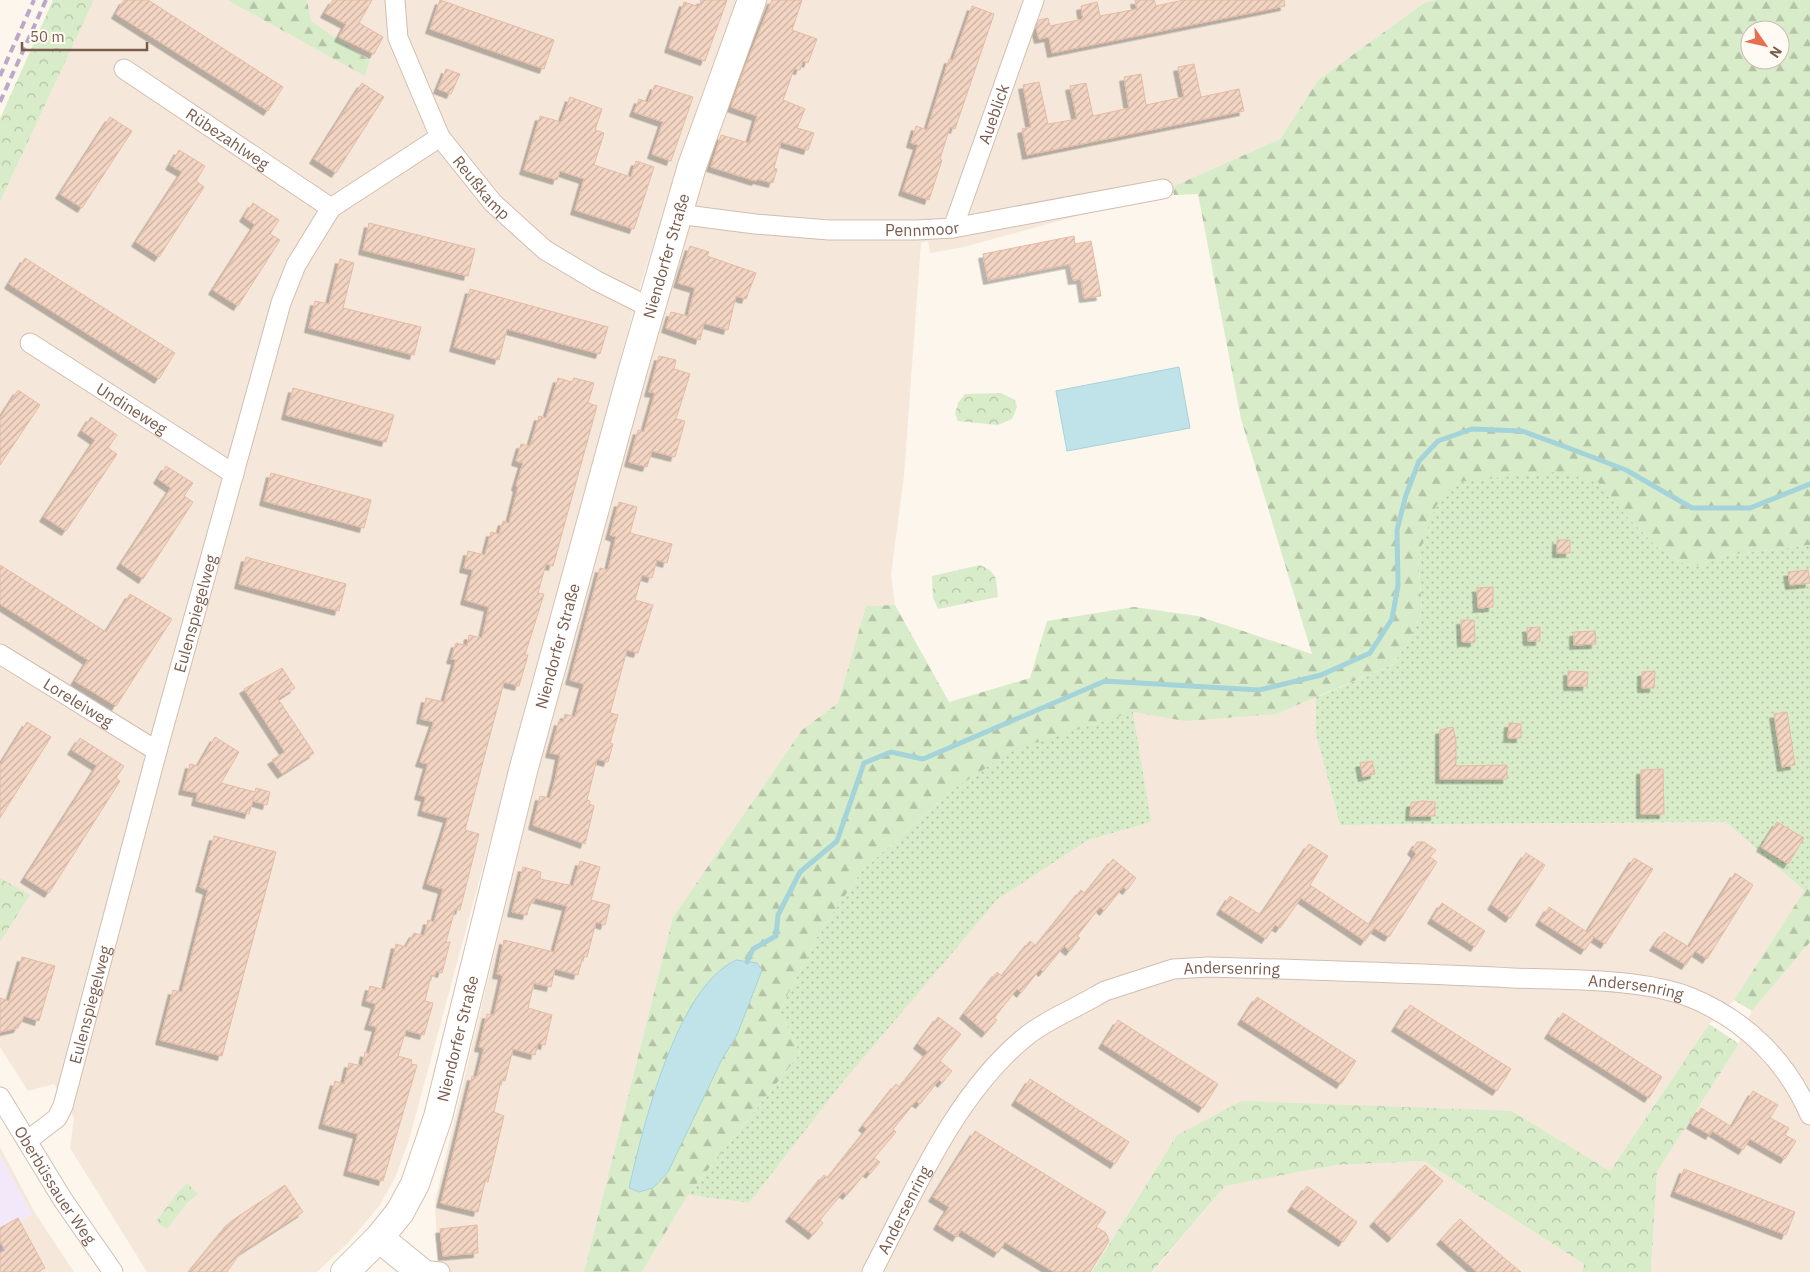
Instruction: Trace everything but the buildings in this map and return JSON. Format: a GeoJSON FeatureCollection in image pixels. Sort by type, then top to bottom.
{"type":"FeatureCollection","features":[{"type":"Feature","properties":{"kind":"main road","name":"Niendorfer Straße"},"geometry":{"type":"LineString","coordinates":[[345,1272],[379,1238],[400,1212],[415,1184],[438,1117],[523,771],[651,308],[692,166],[752,0]]}},
{"type":"Feature","properties":{"kind":"main road"},"geometry":{"type":"LineString","coordinates":[[379,1238],[427,1271]]}},
{"type":"Feature","properties":{"kind":"street","name":"Reußkamp"},"geometry":{"type":"LineString","coordinates":[[395,0],[398,38],[440,137],[493,203],[544,250],[597,281],[651,308]]}},
{"type":"Feature","properties":{"kind":"street","name":"Aueblick"},"geometry":{"type":"LineString","coordinates":[[953,228],[1034,0]]}},
{"type":"Feature","properties":{"kind":"street","name":"Rübezahlweg"},"geometry":{"type":"LineString","coordinates":[[124,69],[332,208]]}},
{"type":"Feature","properties":{"kind":"street","name":"Eulenspiegelweg"},"geometry":{"type":"LineString","coordinates":[[28,1141],[57,1118],[63,1106],[157,750],[281,303],[296,265],[332,208],[440,137]]}},
{"type":"Feature","properties":{"kind":"street","name":"Pennmoor"},"geometry":{"type":"LineString","coordinates":[[678,214],[756,224],[829,230],[916,230],[953,228],[1163,189]]}},
{"type":"Feature","properties":{"kind":"street","name":"Undineweg"},"geometry":{"type":"LineString","coordinates":[[30,343],[234,474]]}},
{"type":"Feature","properties":{"kind":"street","name":"Loreleiweg"},"geometry":{"type":"LineString","coordinates":[[0,654],[157,750]]}},
{"type":"Feature","properties":{"kind":"street","name":"Andersenring"},"geometry":{"type":"LineString","coordinates":[[872,1272],[949,1129],[986,1076],[1030,1034],[1105,990],[1173,968],[1218,967],[1605,982],[1664,990],[1708,1005],[1761,1041],[1779,1061],[1801,1095],[1810,1115]]}},
{"type":"Feature","properties":{"kind":"street","name":"Oberbüssauer Weg"},"geometry":{"type":"LineString","coordinates":[[0,1097],[63,1200],[113,1272]]}},
{"type":"Feature","properties":{"kind":"shaded area"},"geometry":{"type":"Polygon","coordinates":[[[94,0],[227,0],[365,75],[370,61],[311,21],[307,0],[737,0],[699,102],[642,280],[409,1140],[395,1178],[380,1205],[349,1242],[317,1272],[147,1272],[70,1148],[74,1118],[54,1084],[28,1091],[0,1047],[0,202],[94,0]]]}},
{"type":"Feature","properties":{"kind":"shaded area"},"geometry":{"type":"Polygon","coordinates":[[[763,0],[1437,0],[1424,3],[1318,80],[1280,139],[1172,187],[1174,195],[1081,215],[964,247],[930,253],[928,241],[921,243],[904,476],[891,575],[895,605],[866,606],[838,703],[802,730],[673,917],[584,1272],[438,1272],[435,1201],[533,791],[691,207],[763,0]]]}},
{"type":"Feature","properties":{"kind":"shaded area"},"geometry":{"type":"Polygon","coordinates":[[[1316,696],[1316,734],[1340,825],[1726,822],[1805,891],[1734,1000],[1709,1024],[1610,1171],[1512,1111],[1177,1135],[1092,1272],[642,1272],[688,1195],[749,1203],[842,1083],[998,899],[1088,840],[1150,822],[1133,712],[1275,714],[1316,696]]]}},
{"type":"Feature","properties":{"kind":"shaded area"},"geometry":{"type":"Polygon","coordinates":[[[1810,942],[1810,1272],[1651,1272],[1657,1172],[1739,1044],[1743,1028],[1752,1011],[1810,942]]]}},
{"type":"Feature","properties":{"kind":"shaded area"},"geometry":{"type":"Polygon","coordinates":[[[0,1147],[35,1213],[74,1272],[0,1272],[0,1147]]]}},
{"type":"Feature","properties":{"kind":"shaded area"},"geometry":{"type":"Polygon","coordinates":[[[0,1154],[32,1214],[19,1222],[45,1268],[38,1272],[0,1272],[0,1154]]]}},
{"type":"Feature","properties":{"kind":"shaded area"},"geometry":{"type":"Polygon","coordinates":[[[1424,1161],[1584,1264],[1582,1272],[1153,1272],[1225,1186],[1337,1165],[1424,1161]]]}},
{"type":"Feature","properties":{"kind":"green space"},"geometry":{"type":"Polygon","coordinates":[[[53,0],[94,0],[0,202],[0,119],[53,0]]]}},
{"type":"Feature","properties":{"kind":"green space"},"geometry":{"type":"Polygon","coordinates":[[[227,0],[307,0],[311,21],[370,61],[365,76],[227,0]]]}},
{"type":"Feature","properties":{"kind":"green space"},"geometry":{"type":"Polygon","coordinates":[[[1437,0],[1810,0],[1810,545],[1729,555],[1696,566],[1680,562],[1657,547],[1628,518],[1418,555],[1422,610],[1407,645],[1392,665],[1276,714],[1185,721],[1133,712],[954,789],[862,871],[820,932],[780,1010],[800,1054],[688,1195],[642,1272],[584,1272],[673,917],[802,730],[838,703],[866,606],[895,605],[949,702],[1030,678],[1047,621],[1134,607],[1198,616],[1312,654],[1241,419],[1198,194],[1174,195],[1172,187],[1280,139],[1318,80],[1424,3],[1437,0]]]}},
{"type":"Feature","properties":{"kind":"green space"},"geometry":{"type":"Polygon","coordinates":[[[1001,393],[1015,400],[1017,407],[1012,419],[998,425],[958,421],[955,414],[958,403],[965,394],[1001,393]]]}},
{"type":"Feature","properties":{"kind":"green space"},"geometry":{"type":"Polygon","coordinates":[[[1557,472],[1598,482],[1628,518],[1657,547],[1680,562],[1696,566],[1729,555],[1810,545],[1810,882],[1805,891],[1726,822],[1340,825],[1316,734],[1316,696],[1320,696],[1392,665],[1407,645],[1422,610],[1418,555],[1436,506],[1456,482],[1557,472]]]}},
{"type":"Feature","properties":{"kind":"green space"},"geometry":{"type":"Polygon","coordinates":[[[980,565],[990,571],[995,577],[998,597],[938,609],[933,598],[932,576],[980,565]]]}},
{"type":"Feature","properties":{"kind":"green space"},"geometry":{"type":"Polygon","coordinates":[[[1133,712],[1151,822],[1088,840],[998,899],[842,1083],[749,1203],[688,1195],[800,1054],[780,1010],[820,932],[862,871],[954,789],[1013,750],[1133,712]]]}},
{"type":"Feature","properties":{"kind":"green space"},"geometry":{"type":"Polygon","coordinates":[[[0,878],[30,895],[0,942],[0,878]]]}},
{"type":"Feature","properties":{"kind":"green space"},"geometry":{"type":"Polygon","coordinates":[[[1810,882],[1810,942],[1752,1011],[1734,1000],[1810,882]]]}},
{"type":"Feature","properties":{"kind":"green space"},"geometry":{"type":"Polygon","coordinates":[[[1709,1024],[1739,1044],[1657,1172],[1651,1272],[1582,1272],[1584,1264],[1424,1161],[1337,1165],[1225,1186],[1152,1272],[1092,1272],[1177,1135],[1242,1101],[1512,1111],[1610,1171],[1709,1024]]]}},
{"type":"Feature","properties":{"kind":"green space"},"geometry":{"type":"Polygon","coordinates":[[[187,1183],[198,1194],[188,1202],[167,1229],[156,1222],[177,1193],[187,1183]]]}},
{"type":"Feature","properties":{"kind":"water"},"geometry":{"type":"Polygon","coordinates":[[[1179,367],[1190,428],[1067,451],[1056,391],[1179,367]]]}},
{"type":"Feature","properties":{"kind":"water"},"geometry":{"type":"Polygon","coordinates":[[[736,960],[757,963],[762,970],[737,1035],[722,1059],[668,1172],[653,1188],[639,1192],[629,1188],[653,1096],[679,1028],[696,999],[715,975],[736,960]]]}},
{"type":"Feature","properties":{"kind":"waterway"},"geometry":{"type":"LineString","coordinates":[[747,962],[753,949],[776,936],[778,915],[800,872],[837,841],[864,763],[891,752],[923,759],[1105,681],[1259,690],[1321,675],[1370,653],[1392,619],[1398,585],[1397,530],[1406,495],[1419,461],[1438,441],[1472,429],[1522,431],[1626,470],[1692,508],[1750,508],[1810,484]]}},
{"type":"Feature","properties":{"kind":"railway"},"geometry":{"type":"LineString","coordinates":[[0,76],[34,0]]}},
{"type":"Feature","properties":{"kind":"railway"},"geometry":{"type":"LineString","coordinates":[[0,102],[46,0]]}}]}
